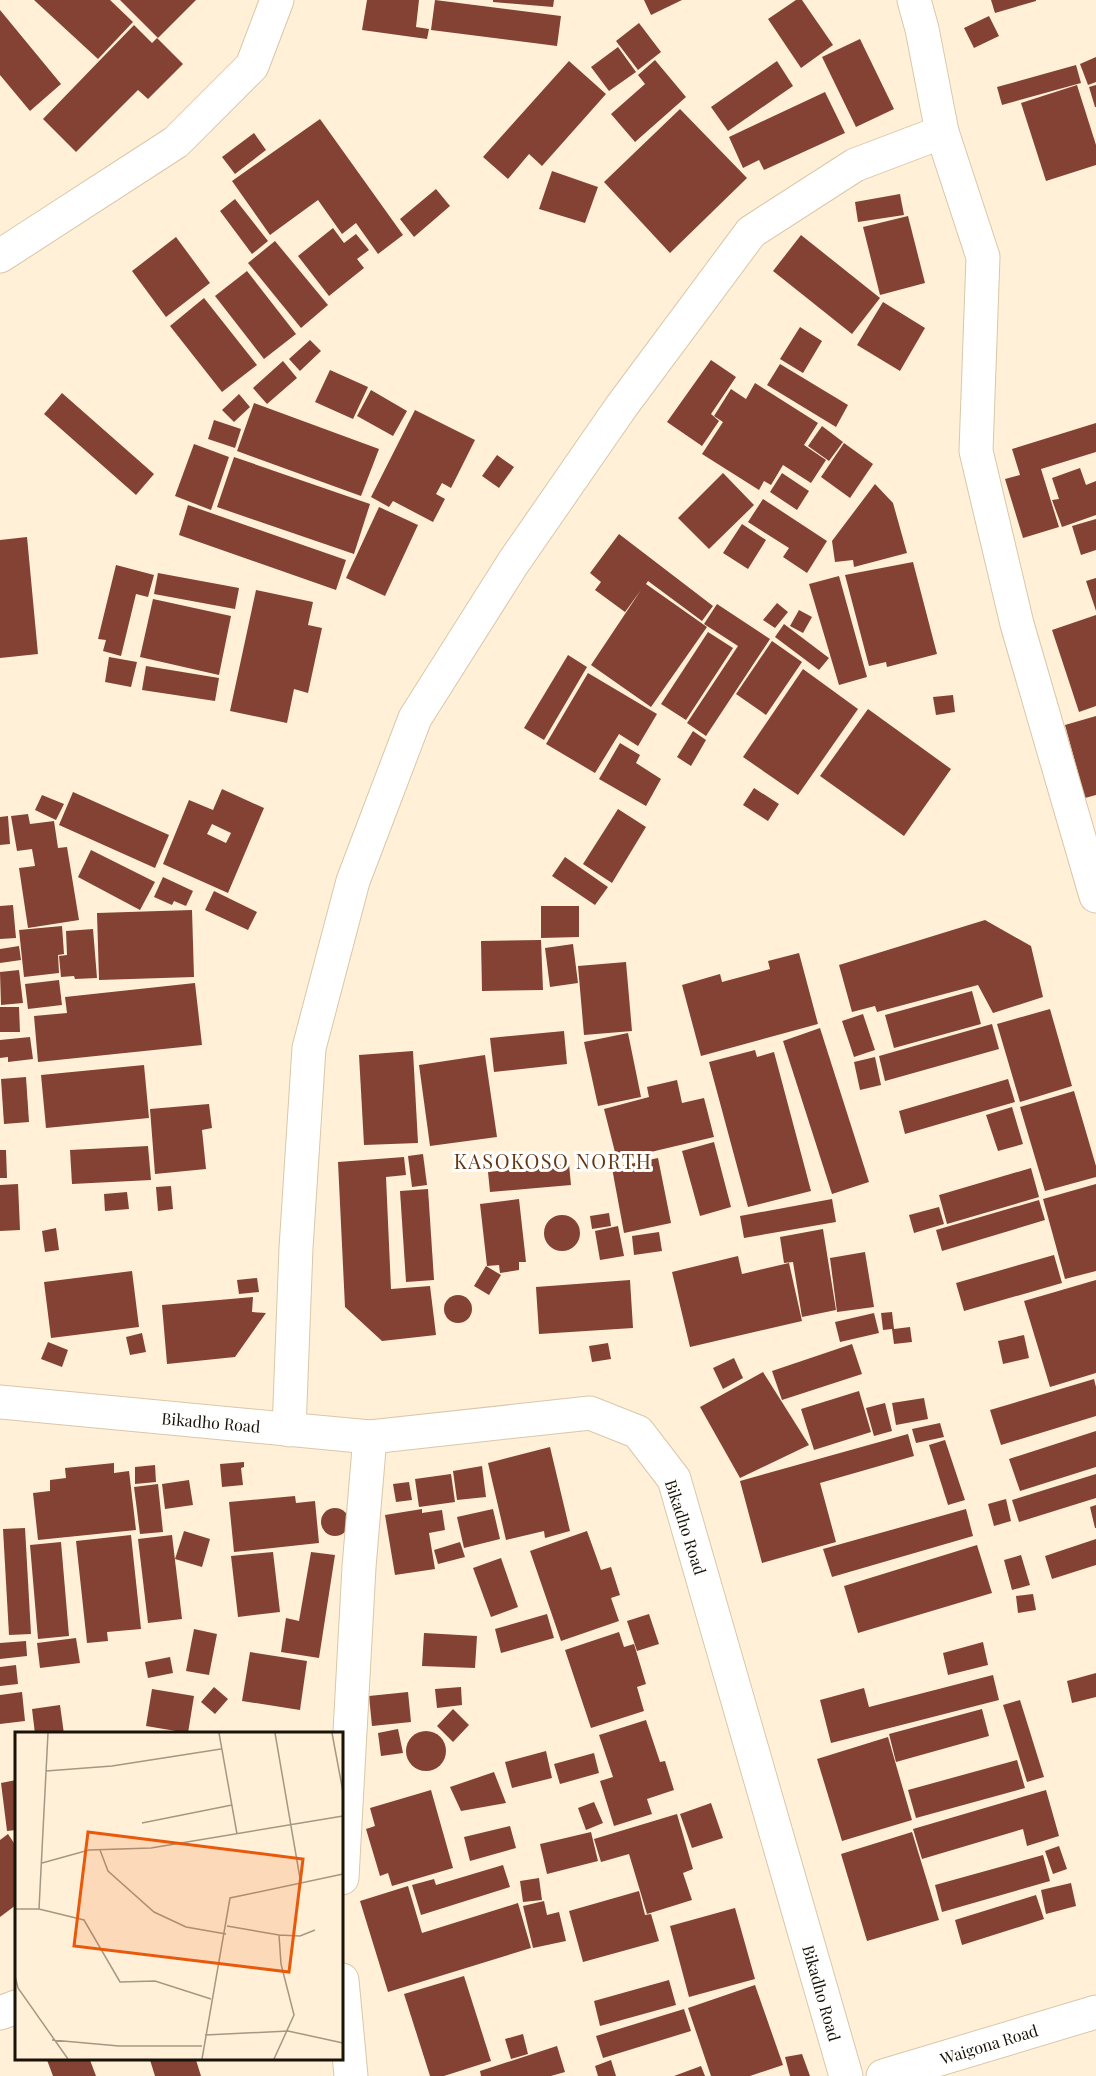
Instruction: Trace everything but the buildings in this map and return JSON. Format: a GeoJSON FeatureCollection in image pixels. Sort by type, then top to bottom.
{"type":"FeatureCollection","features":[{"type":"Feature","properties":{"kind":"street"},"geometry":{"type":"LineString","coordinates":[[0,256],[176,142],[252,66],[277,0]]}},
{"type":"Feature","properties":{"kind":"street"},"geometry":{"type":"LineString","coordinates":[[914,0],[922,29],[942,132],[983,257],[976,451],[1017,624],[1096,896]]}},
{"type":"Feature","properties":{"kind":"street"},"geometry":{"type":"LineString","coordinates":[[289,1430],[296,1248],[309,1048],[353,881],[415,718],[513,563],[621,407],[751,232],[855,165],[942,132]]}},
{"type":"Feature","properties":{"kind":"street","name":"Bikadho Road"},"geometry":{"type":"LineString","coordinates":[[0,1402],[370,1437],[590,1413],[638,1432],[674,1479],[846,2076]]}},
{"type":"Feature","properties":{"kind":"street"},"geometry":{"type":"LineString","coordinates":[[344,1852],[359,1567],[370,1437]]}},
{"type":"Feature","properties":{"kind":"street"},"geometry":{"type":"LineString","coordinates":[[344,2001],[351,2076]]}},
{"type":"Feature","properties":{"kind":"street"},"geometry":{"type":"LineString","coordinates":[[0,2013],[15,2007]]}},
{"type":"Feature","properties":{"kind":"street","name":"Waigona Road"},"geometry":{"type":"LineString","coordinates":[[883,2076],[1096,2012]]}},
{"type":"Feature","properties":{"kind":"district","name":"KASOKOSO NORTH"},"geometry":{"type":"Point","coordinates":[553,1160]}}]}
